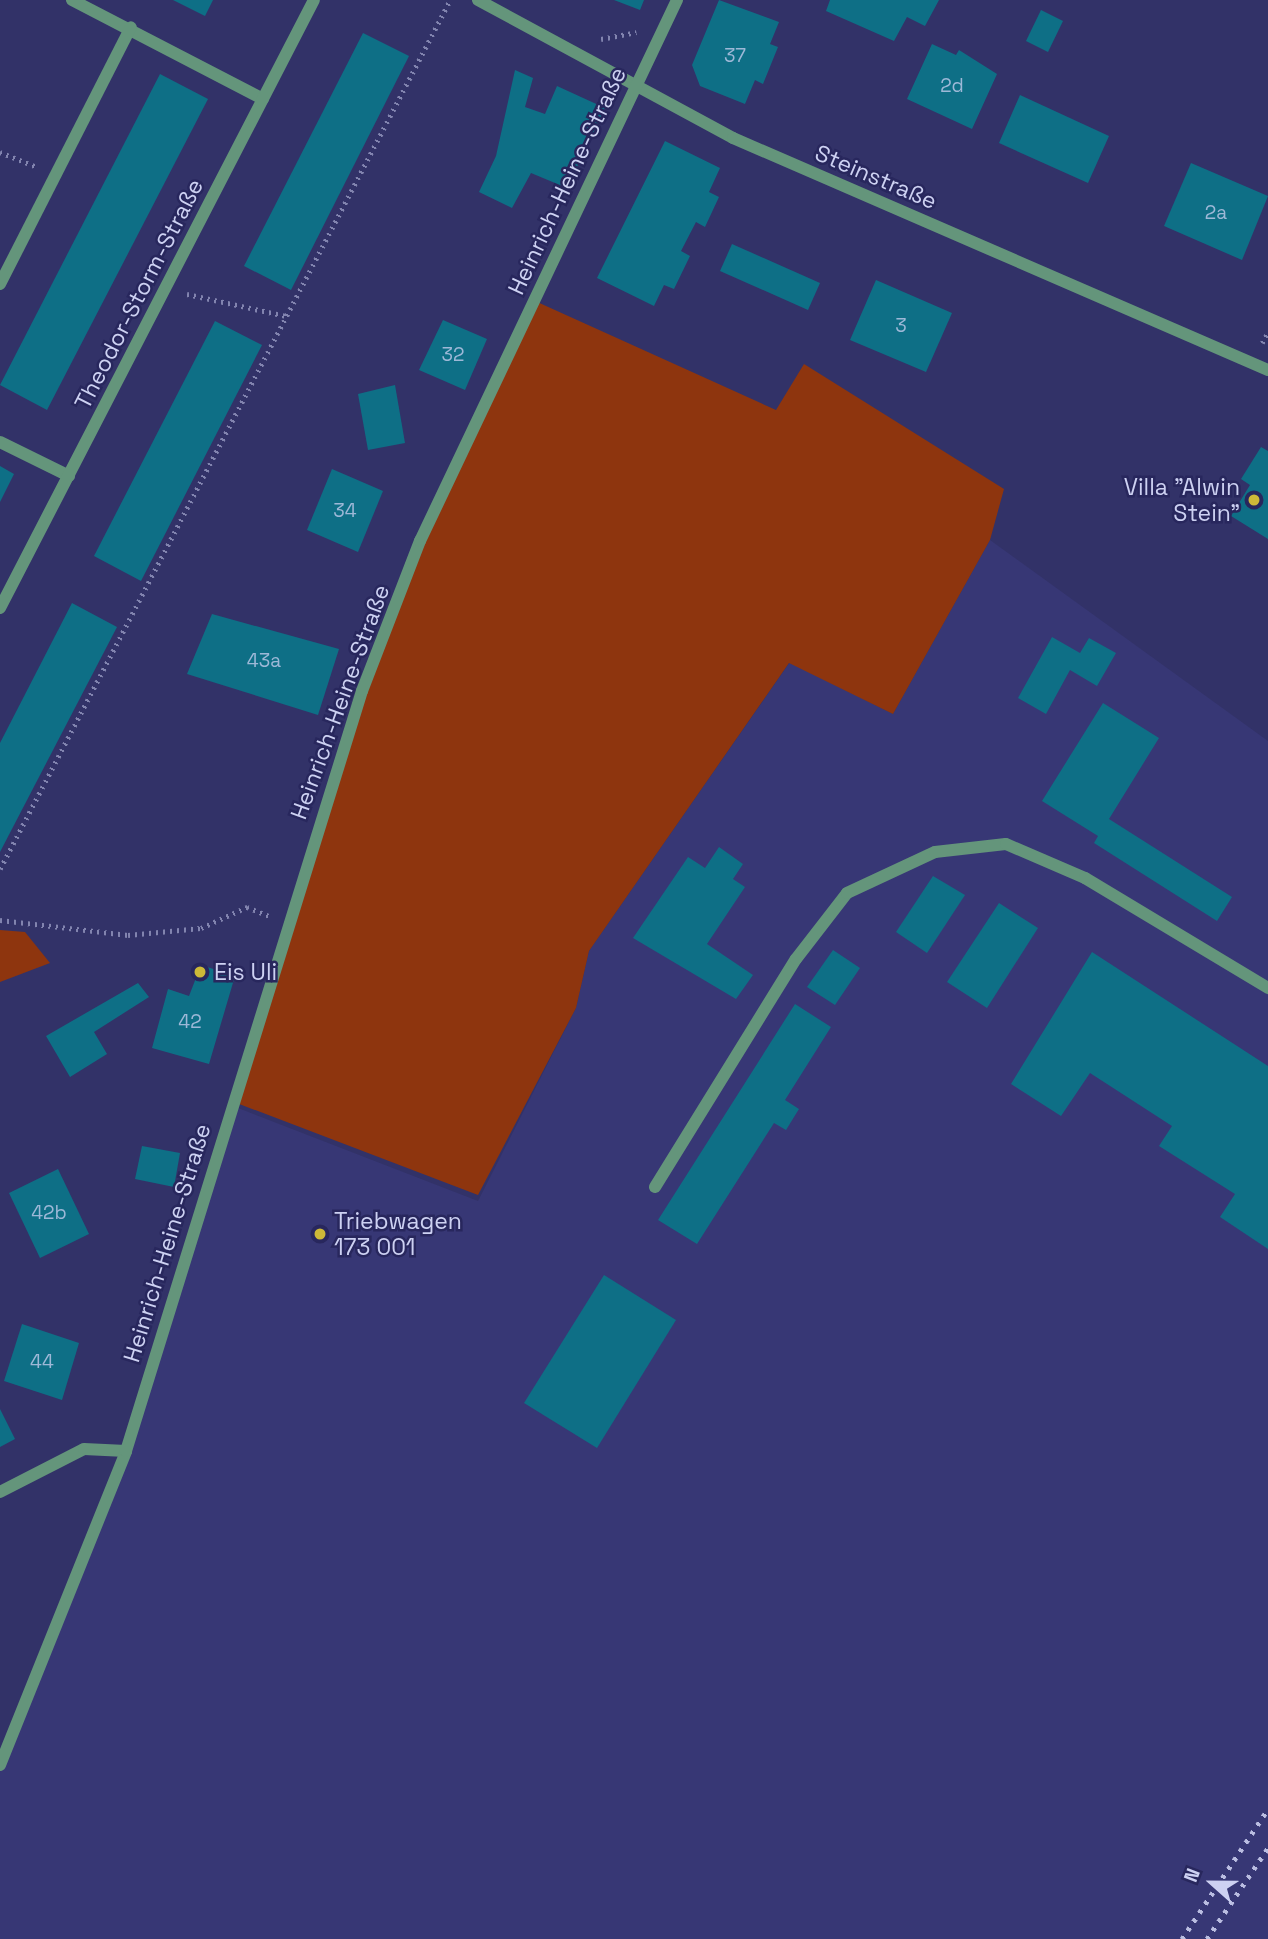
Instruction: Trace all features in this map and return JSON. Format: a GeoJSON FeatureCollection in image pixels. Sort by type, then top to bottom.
{"type":"FeatureCollection","features":[{"type":"Feature","properties":{"kind":"street"},"geometry":{"type":"LineString","coordinates":[[72,0],[131,27],[263,99]]}},
{"type":"Feature","properties":{"kind":"street","name":"Theodor-Storm-Straße"},"geometry":{"type":"LineString","coordinates":[[0,608],[314,0]]}},
{"type":"Feature","properties":{"kind":"street","name":"Steinstraße"},"geometry":{"type":"LineString","coordinates":[[478,0],[633,88],[1268,370]]}},
{"type":"Feature","properties":{"kind":"street","name":"Heinrich-Heine-Straße"},"geometry":{"type":"LineString","coordinates":[[0,1765],[126,1451],[287,922],[362,691],[421,541],[633,88],[677,0]]}},
{"type":"Feature","properties":{"kind":"street"},"geometry":{"type":"LineString","coordinates":[[0,284],[131,27]]}},
{"type":"Feature","properties":{"kind":"street"},"geometry":{"type":"LineString","coordinates":[[0,442],[69,476]]}},
{"type":"Feature","properties":{"kind":"street"},"geometry":{"type":"LineString","coordinates":[[655,1186],[796,959],[847,893],[935,852],[1006,844],[1085,877],[1268,988]]}},
{"type":"Feature","properties":{"kind":"street"},"geometry":{"type":"LineString","coordinates":[[0,1492],[84,1449],[126,1451]]}},
{"type":"Feature","properties":{"kind":"path"},"geometry":{"type":"LineString","coordinates":[[0,869],[450,0]]}},
{"type":"Feature","properties":{"kind":"path"},"geometry":{"type":"LineString","coordinates":[[592,34],[615,41],[643,21]]}},
{"type":"Feature","properties":{"kind":"path"},"geometry":{"type":"LineString","coordinates":[[0,152],[55,176]]}},
{"type":"Feature","properties":{"kind":"path"},"geometry":{"type":"LineString","coordinates":[[165,289],[286,316]]}},
{"type":"Feature","properties":{"kind":"path"},"geometry":{"type":"LineString","coordinates":[[0,920],[128,935],[201,928],[247,907],[287,922]]}},
{"type":"Feature","properties":{"kind":"shaded area"},"geometry":{"type":"Polygon","coordinates":[[[535,301],[776,410],[804,364],[1004,489],[990,540],[893,714],[789,663],[589,951],[576,1008],[478,1195],[234,1102],[335,779],[423,541],[535,301]]]}},
{"type":"Feature","properties":{"kind":"shaded area"},"geometry":{"type":"Polygon","coordinates":[[[990,540],[1268,741],[1268,1939],[0,1939],[0,1769],[128,1452],[233,1106],[478,1201],[576,1008],[589,951],[790,662],[893,714],[990,540]]]}},
{"type":"Feature","properties":{"kind":"shaded area"},"geometry":{"type":"Polygon","coordinates":[[[0,930],[25,932],[50,963],[0,982],[0,930]]]}},
{"type":"Feature","properties":{"kind":"building"},"geometry":{"type":"Polygon","coordinates":[[[173,0],[213,0],[205,16],[173,0]]]}},
{"type":"Feature","properties":{"kind":"building"},"geometry":{"type":"Polygon","coordinates":[[[614,0],[644,0],[640,10],[614,0]]]}},
{"type":"Feature","properties":{"kind":"building"},"geometry":{"type":"Polygon","coordinates":[[[719,0],[779,22],[770,44],[778,47],[763,84],[755,80],[745,104],[700,86],[692,65],[719,0]]]}},
{"type":"Feature","properties":{"kind":"building"},"geometry":{"type":"Polygon","coordinates":[[[830,0],[939,0],[925,26],[907,17],[894,41],[826,11],[830,0]]]}},
{"type":"Feature","properties":{"kind":"building"},"geometry":{"type":"Polygon","coordinates":[[[1041,10],[1063,21],[1048,52],[1026,41],[1041,10]]]}},
{"type":"Feature","properties":{"kind":"building"},"geometry":{"type":"Polygon","coordinates":[[[363,33],[409,56],[291,290],[244,266],[363,33]]]}},
{"type":"Feature","properties":{"kind":"building"},"geometry":{"type":"Polygon","coordinates":[[[932,44],[956,55],[959,50],[997,74],[972,129],[907,99],[932,44]]]}},
{"type":"Feature","properties":{"kind":"building"},"geometry":{"type":"Polygon","coordinates":[[[515,70],[533,78],[525,107],[545,114],[557,86],[605,108],[567,188],[531,173],[512,208],[479,192],[496,156],[515,70]]]}},
{"type":"Feature","properties":{"kind":"building"},"geometry":{"type":"Polygon","coordinates":[[[160,74],[208,99],[47,410],[0,385],[160,74]]]}},
{"type":"Feature","properties":{"kind":"building"},"geometry":{"type":"Polygon","coordinates":[[[1020,95],[1109,136],[1088,183],[999,143],[1020,95]]]}},
{"type":"Feature","properties":{"kind":"building"},"geometry":{"type":"Polygon","coordinates":[[[665,141],[720,168],[709,192],[719,197],[705,227],[696,222],[681,251],[690,256],[674,289],[664,285],[654,306],[597,278],[665,141]]]}},
{"type":"Feature","properties":{"kind":"building"},"geometry":{"type":"Polygon","coordinates":[[[1191,163],[1268,196],[1242,260],[1164,226],[1191,163]]]}},
{"type":"Feature","properties":{"kind":"building"},"geometry":{"type":"Polygon","coordinates":[[[732,244],[820,283],[808,310],[720,271],[732,244]]]}},
{"type":"Feature","properties":{"kind":"building"},"geometry":{"type":"Polygon","coordinates":[[[876,280],[952,313],[926,372],[850,340],[876,280]]]}},
{"type":"Feature","properties":{"kind":"building"},"geometry":{"type":"Polygon","coordinates":[[[443,320],[487,339],[465,390],[419,370],[443,320]]]}},
{"type":"Feature","properties":{"kind":"building"},"geometry":{"type":"Polygon","coordinates":[[[215,321],[262,345],[141,581],[94,556],[215,321]]]}},
{"type":"Feature","properties":{"kind":"building"},"geometry":{"type":"Polygon","coordinates":[[[395,385],[405,443],[368,450],[358,394],[395,385]]]}},
{"type":"Feature","properties":{"kind":"building","name":"Villa \"Alwin Stein\""},"geometry":{"type":"Polygon","coordinates":[[[1261,447],[1268,451],[1268,539],[1231,516],[1250,485],[1241,479],[1261,447]]]}},
{"type":"Feature","properties":{"kind":"building"},"geometry":{"type":"Polygon","coordinates":[[[0,466],[14,474],[0,502],[0,466]]]}},
{"type":"Feature","properties":{"kind":"building"},"geometry":{"type":"Polygon","coordinates":[[[332,469],[383,491],[358,552],[307,530],[332,469]]]}},
{"type":"Feature","properties":{"kind":"building"},"geometry":{"type":"Polygon","coordinates":[[[72,603],[117,627],[0,852],[0,743],[72,603]]]}},
{"type":"Feature","properties":{"kind":"building"},"geometry":{"type":"Polygon","coordinates":[[[212,614],[339,649],[318,715],[187,674],[212,614]]]}},
{"type":"Feature","properties":{"kind":"building"},"geometry":{"type":"Polygon","coordinates":[[[1052,637],[1080,653],[1089,638],[1116,653],[1097,686],[1070,670],[1046,714],[1018,698],[1052,637]]]}},
{"type":"Feature","properties":{"kind":"building"},"geometry":{"type":"Polygon","coordinates":[[[1103,703],[1159,738],[1109,819],[1232,897],[1217,921],[1094,843],[1098,836],[1042,801],[1103,703]]]}},
{"type":"Feature","properties":{"kind":"building"},"geometry":{"type":"Polygon","coordinates":[[[719,847],[743,864],[733,879],[745,887],[707,944],[753,975],[736,999],[633,938],[688,857],[705,868],[719,847]]]}},
{"type":"Feature","properties":{"kind":"building"},"geometry":{"type":"Polygon","coordinates":[[[933,876],[965,895],[927,953],[896,932],[933,876]]]}},
{"type":"Feature","properties":{"kind":"building"},"geometry":{"type":"Polygon","coordinates":[[[999,903],[1038,928],[987,1008],[947,982],[999,903]]]}},
{"type":"Feature","properties":{"kind":"building"},"geometry":{"type":"Polygon","coordinates":[[[833,950],[860,968],[835,1005],[807,987],[833,950]]]}},
{"type":"Feature","properties":{"kind":"building"},"geometry":{"type":"Polygon","coordinates":[[[1092,952],[1268,1066],[1268,1249],[1220,1217],[1235,1194],[1159,1146],[1172,1126],[1090,1073],[1061,1116],[1011,1084],[1092,952]]]}},
{"type":"Feature","properties":{"kind":"building"},"geometry":{"type":"Polygon","coordinates":[[[201,965],[235,976],[209,1064],[152,1048],[168,989],[189,996],[201,965]]]}},
{"type":"Feature","properties":{"kind":"building"},"geometry":{"type":"Polygon","coordinates":[[[138,983],[149,997],[94,1032],[107,1054],[70,1077],[46,1036],[138,983]]]}},
{"type":"Feature","properties":{"kind":"building"},"geometry":{"type":"Polygon","coordinates":[[[795,1004],[831,1027],[785,1100],[799,1109],[786,1130],[774,1123],[697,1244],[658,1220],[795,1004]]]}},
{"type":"Feature","properties":{"kind":"building"},"geometry":{"type":"Polygon","coordinates":[[[142,1146],[180,1153],[174,1187],[135,1179],[142,1146]]]}},
{"type":"Feature","properties":{"kind":"building"},"geometry":{"type":"Polygon","coordinates":[[[58,1169],[89,1234],[40,1258],[9,1193],[58,1169]]]}},
{"type":"Feature","properties":{"kind":"building"},"geometry":{"type":"Polygon","coordinates":[[[604,1275],[676,1320],[597,1448],[524,1403],[604,1275]]]}},
{"type":"Feature","properties":{"kind":"building"},"geometry":{"type":"Polygon","coordinates":[[[22,1324],[79,1343],[62,1400],[4,1381],[22,1324]]]}},
{"type":"Feature","properties":{"kind":"building"},"geometry":{"type":"Polygon","coordinates":[[[0,1409],[15,1439],[0,1447],[0,1409]]]}},
{"type":"Feature","properties":{"kind":"railway"},"geometry":{"type":"LineString","coordinates":[[1182,1939],[1268,1809]]}},
{"type":"Feature","properties":{"kind":"railway"},"geometry":{"type":"LineString","coordinates":[[1207,1939],[1268,1848]]}},
{"type":"Feature","properties":{"kind":"place","name":"Villa \"Alwin Stein\""},"geometry":{"type":"Point","coordinates":[1254,500]}},
{"type":"Feature","properties":{"kind":"place","name":"Eis Uli"},"geometry":{"type":"Point","coordinates":[200,972]}},
{"type":"Feature","properties":{"kind":"place","name":"Triebwagen 173 001"},"geometry":{"type":"Point","coordinates":[320,1234]}}]}
